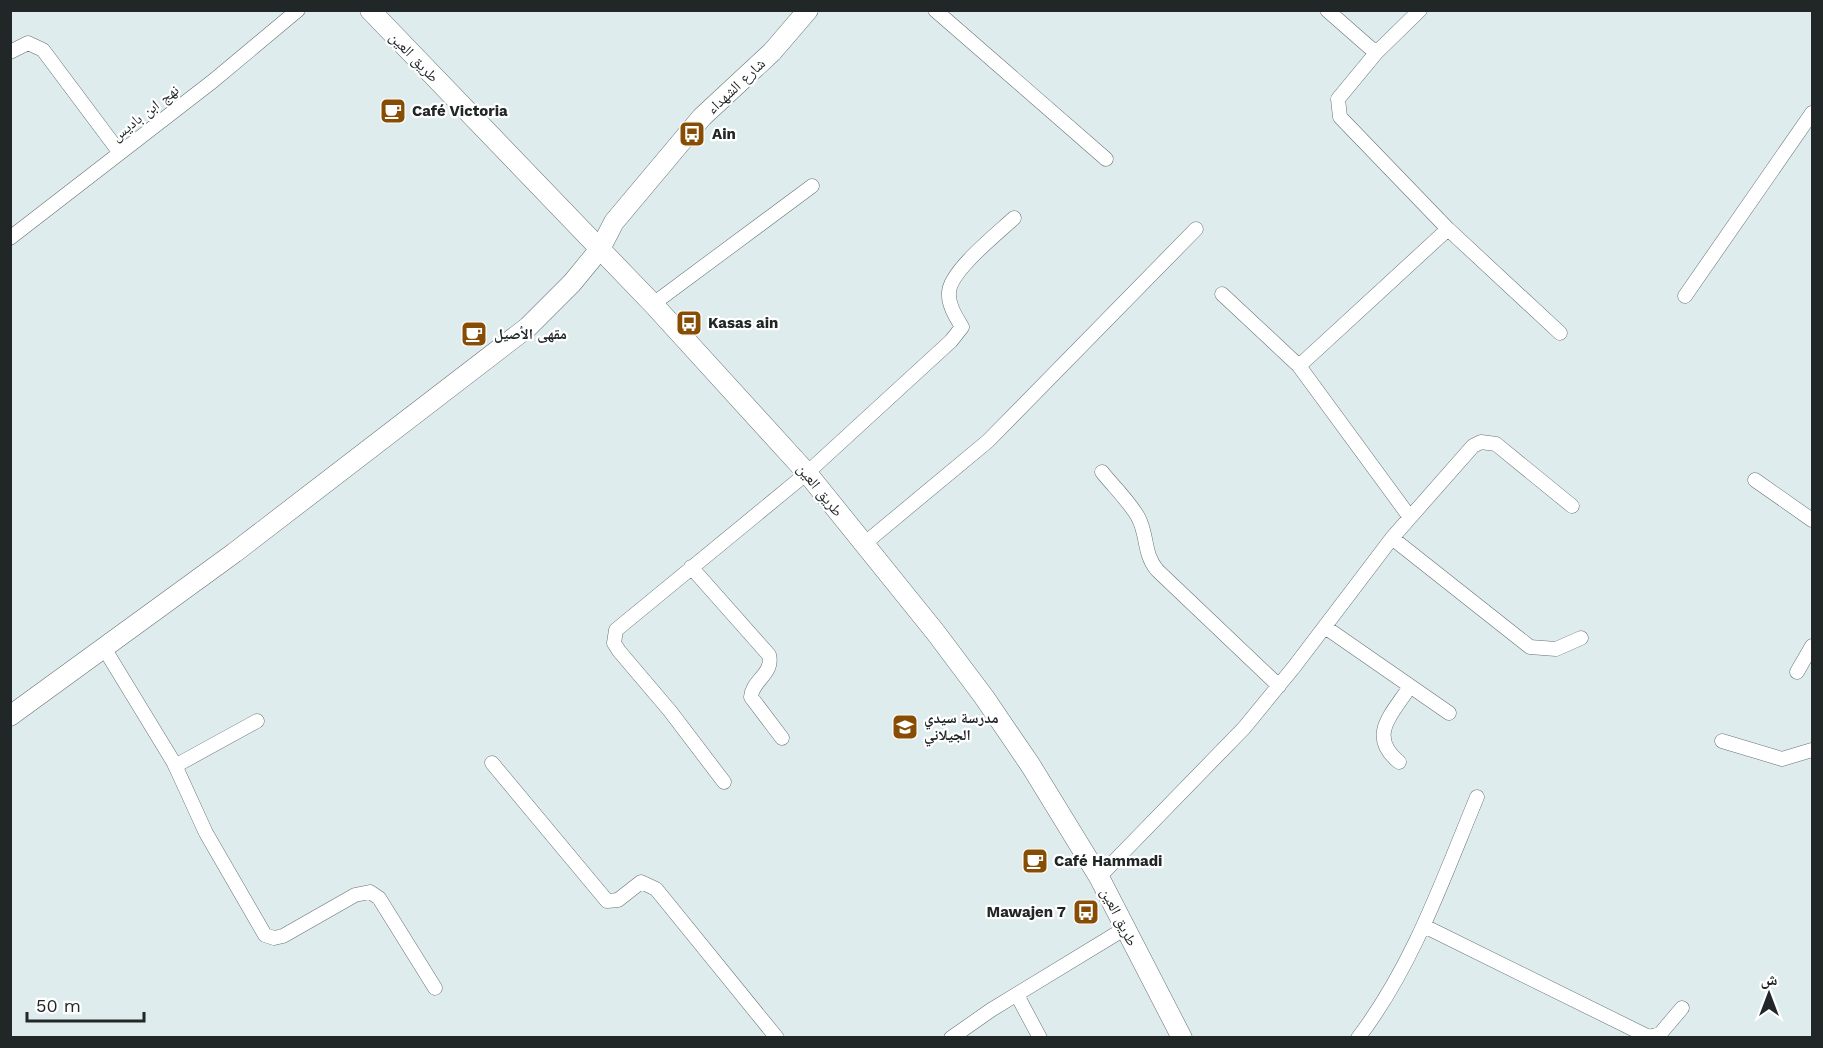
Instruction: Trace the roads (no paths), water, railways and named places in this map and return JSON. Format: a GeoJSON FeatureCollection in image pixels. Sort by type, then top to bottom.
{"type":"FeatureCollection","features":[{"type":"Feature","properties":{"kind":"main road","name":"طريق العين"},"geometry":{"type":"LineString","coordinates":[[370,10],[653,304],[807,473],[864,544],[984,697],[1031,766],[1099,877],[1182,1038]]}},
{"type":"Feature","properties":{"kind":"main road","name":"شارع الشهداء"},"geometry":{"type":"LineString","coordinates":[[10,716],[234,553],[505,347],[558,300],[600,249],[614,222],[702,117],[772,52],[808,10]]}},
{"type":"Feature","properties":{"kind":"street","name":"نهج ابن باديس"},"geometry":{"type":"LineString","coordinates":[[10,238],[298,10]]}},
{"type":"Feature","properties":{"kind":"street"},"geometry":{"type":"LineString","coordinates":[[935,10],[1106,159]]}},
{"type":"Feature","properties":{"kind":"street"},"geometry":{"type":"LineString","coordinates":[[1327,10],[1376,53]]}},
{"type":"Feature","properties":{"kind":"street"},"geometry":{"type":"LineString","coordinates":[[1420,10],[1376,53],[1338,99],[1340,117],[1448,229],[1560,333]]}},
{"type":"Feature","properties":{"kind":"street"},"geometry":{"type":"LineString","coordinates":[[10,52],[28,43],[44,50],[120,153]]}},
{"type":"Feature","properties":{"kind":"street"},"geometry":{"type":"LineString","coordinates":[[1685,296],[1812,113]]}},
{"type":"Feature","properties":{"kind":"street"},"geometry":{"type":"LineString","coordinates":[[653,304],[812,186]]}},
{"type":"Feature","properties":{"kind":"street"},"geometry":{"type":"LineString","coordinates":[[724,782],[614,643],[616,630],[807,473],[951,341],[962,327],[950,301],[951,283],[1014,218]]}},
{"type":"Feature","properties":{"kind":"street"},"geometry":{"type":"LineString","coordinates":[[864,544],[988,441],[1197,229]]}},
{"type":"Feature","properties":{"kind":"street"},"geometry":{"type":"LineString","coordinates":[[1299,366],[1448,229]]}},
{"type":"Feature","properties":{"kind":"street"},"geometry":{"type":"LineString","coordinates":[[1222,294],[1299,366],[1409,516]]}},
{"type":"Feature","properties":{"kind":"street"},"geometry":{"type":"LineString","coordinates":[[1099,877],[1234,740],[1279,686],[1409,516],[1473,446],[1481,442],[1496,444],[1572,506]]}},
{"type":"Feature","properties":{"kind":"street"},"geometry":{"type":"LineString","coordinates":[[1102,471],[1139,518],[1143,528],[1147,556],[1157,570],[1279,686]]}},
{"type":"Feature","properties":{"kind":"street"},"geometry":{"type":"LineString","coordinates":[[1755,480],[1812,520]]}},
{"type":"Feature","properties":{"kind":"street"},"geometry":{"type":"LineString","coordinates":[[1392,538],[1530,647],[1556,649],[1581,638]]}},
{"type":"Feature","properties":{"kind":"street"},"geometry":{"type":"LineString","coordinates":[[691,567],[769,655],[769,668],[752,689],[751,697],[782,738]]}},
{"type":"Feature","properties":{"kind":"street"},"geometry":{"type":"LineString","coordinates":[[1325,627],[1409,688],[1449,713]]}},
{"type":"Feature","properties":{"kind":"street"},"geometry":{"type":"LineString","coordinates":[[1797,672],[1812,646]]}},
{"type":"Feature","properties":{"kind":"street"},"geometry":{"type":"LineString","coordinates":[[104,648],[175,766],[206,833],[265,935],[274,938],[283,936],[355,895],[370,892],[379,898],[435,988]]}},
{"type":"Feature","properties":{"kind":"street"},"geometry":{"type":"LineString","coordinates":[[1399,762],[1384,746],[1383,731],[1409,688]]}},
{"type":"Feature","properties":{"kind":"street"},"geometry":{"type":"LineString","coordinates":[[175,766],[256,721]]}},
{"type":"Feature","properties":{"kind":"street"},"geometry":{"type":"LineString","coordinates":[[1722,741],[1782,759],[1812,750]]}},
{"type":"Feature","properties":{"kind":"street"},"geometry":{"type":"LineString","coordinates":[[492,763],[607,902],[618,900],[641,882],[656,888],[777,1038]]}},
{"type":"Feature","properties":{"kind":"street"},"geometry":{"type":"LineString","coordinates":[[1358,1038],[1382,1003],[1424,926],[1477,797]]}},
{"type":"Feature","properties":{"kind":"street"},"geometry":{"type":"LineString","coordinates":[[1424,926],[1649,1037],[1660,1034],[1682,1008]]}},
{"type":"Feature","properties":{"kind":"street"},"geometry":{"type":"LineString","coordinates":[[951,1038],[1017,994],[1124,929]]}},
{"type":"Feature","properties":{"kind":"street"},"geometry":{"type":"LineString","coordinates":[[1017,994],[1040,1038]]}},
{"type":"Feature","properties":{"kind":"place","name":"Café Victoria"},"geometry":{"type":"Point","coordinates":[393,111]}},
{"type":"Feature","properties":{"kind":"place","name":"Ain"},"geometry":{"type":"Point","coordinates":[692,134]}},
{"type":"Feature","properties":{"kind":"place","name":"Kasas ain"},"geometry":{"type":"Point","coordinates":[689,323]}},
{"type":"Feature","properties":{"kind":"place","name":"مقهى الأصيل"},"geometry":{"type":"Point","coordinates":[474,334]}},
{"type":"Feature","properties":{"kind":"place","name":"مدرسة سيدي الجيلاني"},"geometry":{"type":"Point","coordinates":[905,727]}},
{"type":"Feature","properties":{"kind":"place","name":"Café Hammadi"},"geometry":{"type":"Point","coordinates":[1035,861]}},
{"type":"Feature","properties":{"kind":"place","name":"Mawajen 7"},"geometry":{"type":"Point","coordinates":[1086,912]}}]}
